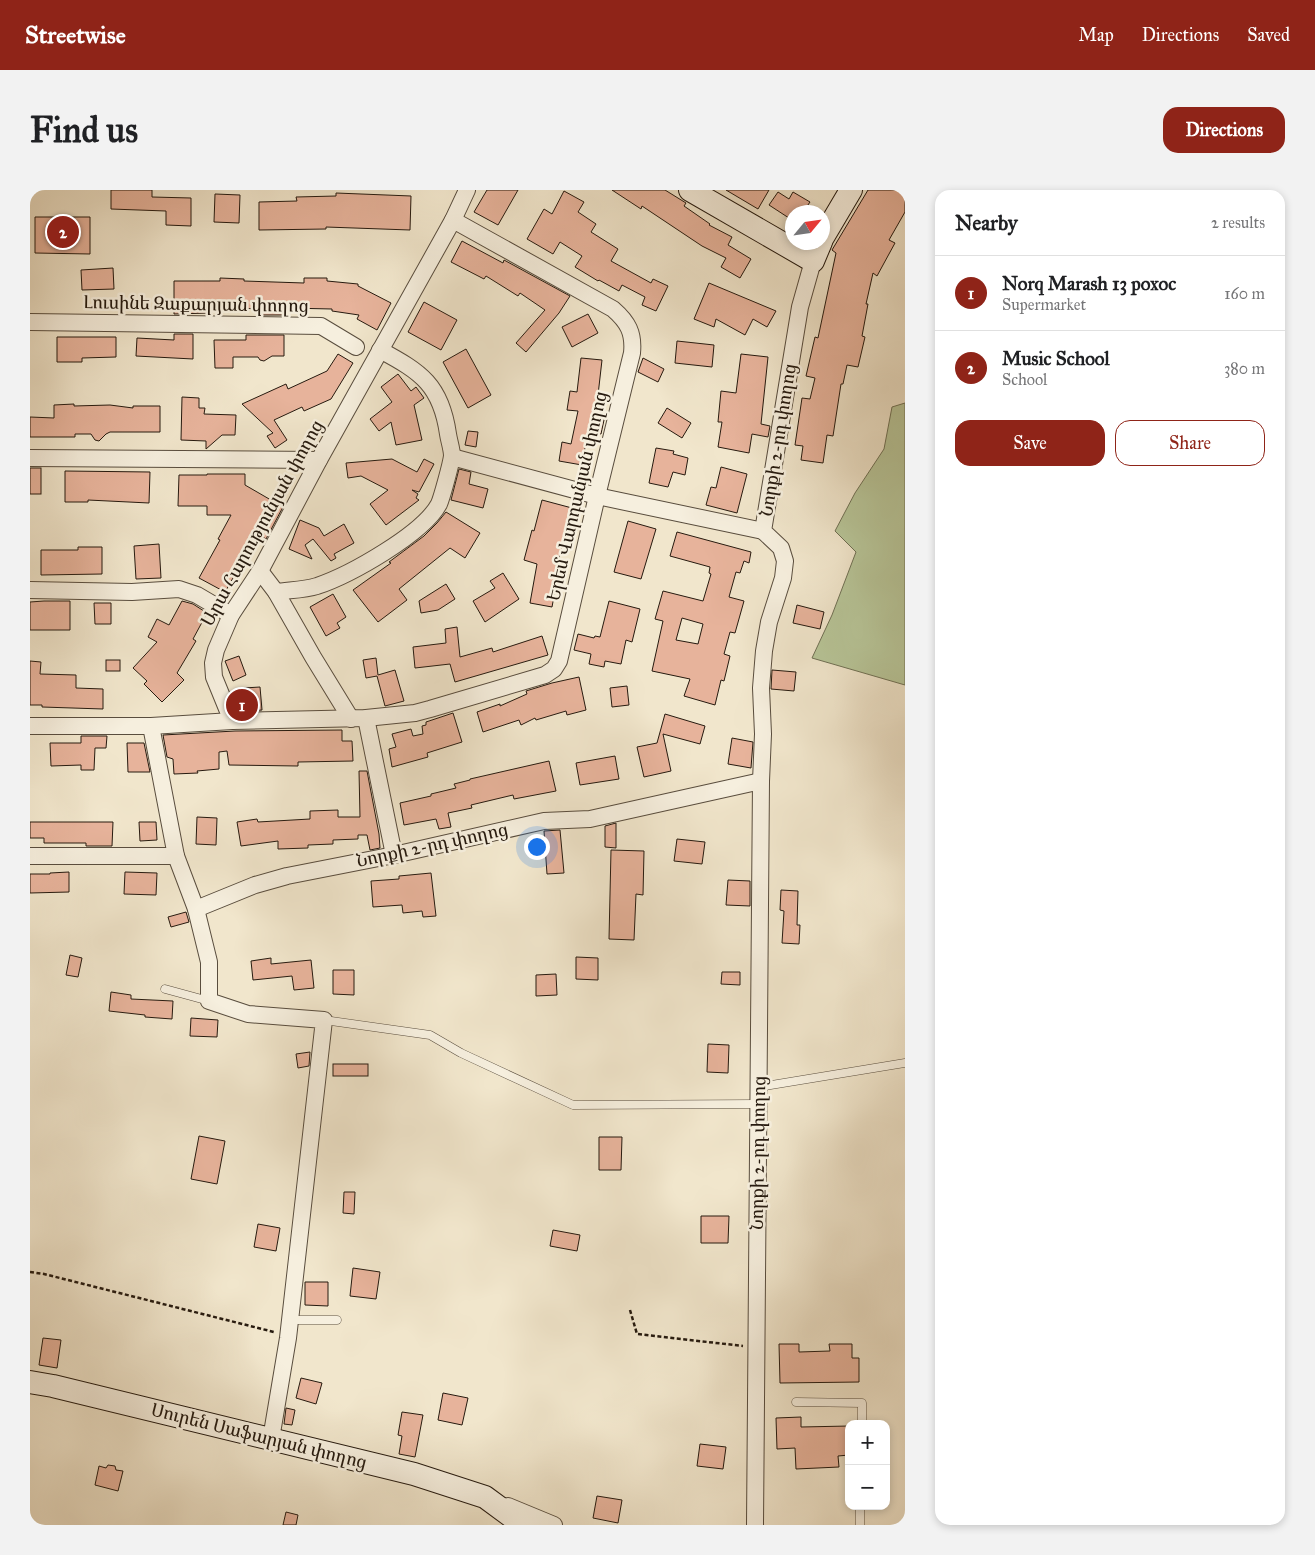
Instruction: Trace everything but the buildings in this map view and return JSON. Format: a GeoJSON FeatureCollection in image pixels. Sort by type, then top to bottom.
{"type":"FeatureCollection","features":[{"type":"Feature","properties":{"kind":"main road"},"geometry":{"type":"LineString","coordinates":[[690,190],[785,233]]}},
{"type":"Feature","properties":{"kind":"main road","name":"Նորքի 2-րդ փողոց"},"geometry":{"type":"LineString","coordinates":[[830,228],[851,190]]}},
{"type":"Feature","properties":{"kind":"main road","name":"Սուրեն Սաֆարյան փողոց"},"geometry":{"type":"LineString","coordinates":[[30,1382],[414,1474],[485,1497]]}},
{"type":"Feature","properties":{"kind":"main road"},"geometry":{"type":"LineString","coordinates":[[485,1497],[523,1525]]}},
{"type":"Feature","properties":{"kind":"street","name":"Արա Հարությունյան փողոց"},"geometry":{"type":"LineString","coordinates":[[232,721],[214,677],[212,663],[231,615],[260,571],[319,460],[453,220],[467,190]]}},
{"type":"Feature","properties":{"kind":"street","name":"Երեմ Վարդանյան փողոց"},"geometry":{"type":"LineString","coordinates":[[358,718],[415,713],[545,674],[554,669],[559,661],[632,353],[633,340],[629,328],[613,310],[453,220]]}},
{"type":"Feature","properties":{"kind":"street","name":"Նորքի 2-րդ փողոց"},"geometry":{"type":"LineString","coordinates":[[755,1525],[761,781],[764,734],[761,688],[769,622],[783,578],[785,561],[781,548],[763,531],[800,307],[818,250]]}},
{"type":"Feature","properties":{"kind":"street","name":"Լուսինե Զաքարյան փողոց"},"geometry":{"type":"LineString","coordinates":[[30,322],[321,326],[356,347]]}},
{"type":"Feature","properties":{"kind":"street"},"geometry":{"type":"LineString","coordinates":[[276,592],[315,586],[340,577],[365,564],[418,527],[429,517],[439,503],[452,457],[446,418],[441,403],[424,378],[410,366],[380,350]]}},
{"type":"Feature","properties":{"kind":"street"},"geometry":{"type":"LineString","coordinates":[[452,457],[597,496],[763,531]]}},
{"type":"Feature","properties":{"kind":"street"},"geometry":{"type":"LineString","coordinates":[[30,458],[319,460]]}},
{"type":"Feature","properties":{"kind":"street"},"geometry":{"type":"LineString","coordinates":[[260,571],[276,592],[313,657],[358,718],[394,855]]}},
{"type":"Feature","properties":{"kind":"street"},"geometry":{"type":"LineString","coordinates":[[30,590],[132,592],[179,589],[197,595],[231,615]]}},
{"type":"Feature","properties":{"kind":"street"},"geometry":{"type":"LineString","coordinates":[[30,726],[151,726],[232,721],[358,718]]}},
{"type":"Feature","properties":{"kind":"street"},"geometry":{"type":"LineString","coordinates":[[151,726],[176,856],[196,909],[209,962],[209,1001],[248,1014],[324,1020],[289,1328],[271,1439]]}},
{"type":"Feature","properties":{"kind":"street","name":"Նորքի 2-րդ փողոց"},"geometry":{"type":"LineString","coordinates":[[196,909],[255,884],[287,876],[394,855],[544,821],[590,819],[761,781]]}},
{"type":"Feature","properties":{"kind":"street"},"geometry":{"type":"LineString","coordinates":[[30,856],[176,856]]}},
{"type":"Feature","properties":{"kind":"street"},"geometry":{"type":"LineString","coordinates":[[485,1497],[554,1525]]}},
{"type":"Feature","properties":{"kind":"lane"},"geometry":{"type":"LineString","coordinates":[[165,988],[209,1001]]}},
{"type":"Feature","properties":{"kind":"lane"},"geometry":{"type":"LineString","coordinates":[[324,1020],[430,1035],[461,1053],[573,1105],[758,1104]]}},
{"type":"Feature","properties":{"kind":"lane"},"geometry":{"type":"LineString","coordinates":[[759,1087],[905,1063]]}},
{"type":"Feature","properties":{"kind":"lane"},"geometry":{"type":"LineString","coordinates":[[289,1328],[337,1320]]}},
{"type":"Feature","properties":{"kind":"lane"},"geometry":{"type":"LineString","coordinates":[[796,1402],[862,1402],[862,1420]]}},
{"type":"Feature","properties":{"kind":"lane"},"geometry":{"type":"LineString","coordinates":[[860,1510],[860,1525]]}},
{"type":"Feature","properties":{"kind":"path"},"geometry":{"type":"LineString","coordinates":[[30,1272],[289,1328]]}},
{"type":"Feature","properties":{"kind":"path"},"geometry":{"type":"LineString","coordinates":[[630,1310],[637,1334],[757,1348]]}},
{"type":"Feature","properties":{"kind":"green space"},"geometry":{"type":"Polygon","coordinates":[[[905,403],[905,685],[812,658],[832,615],[856,552],[835,531],[855,493],[884,449],[892,407],[905,403]]]}},
{"type":"Feature","properties":{"kind":"place","name":"Music School"},"geometry":{"type":"Point","coordinates":[63,232]}},
{"type":"Feature","properties":{"kind":"place","name":"Norq Marash 13 poxoc"},"geometry":{"type":"Point","coordinates":[242,705]}}]}
